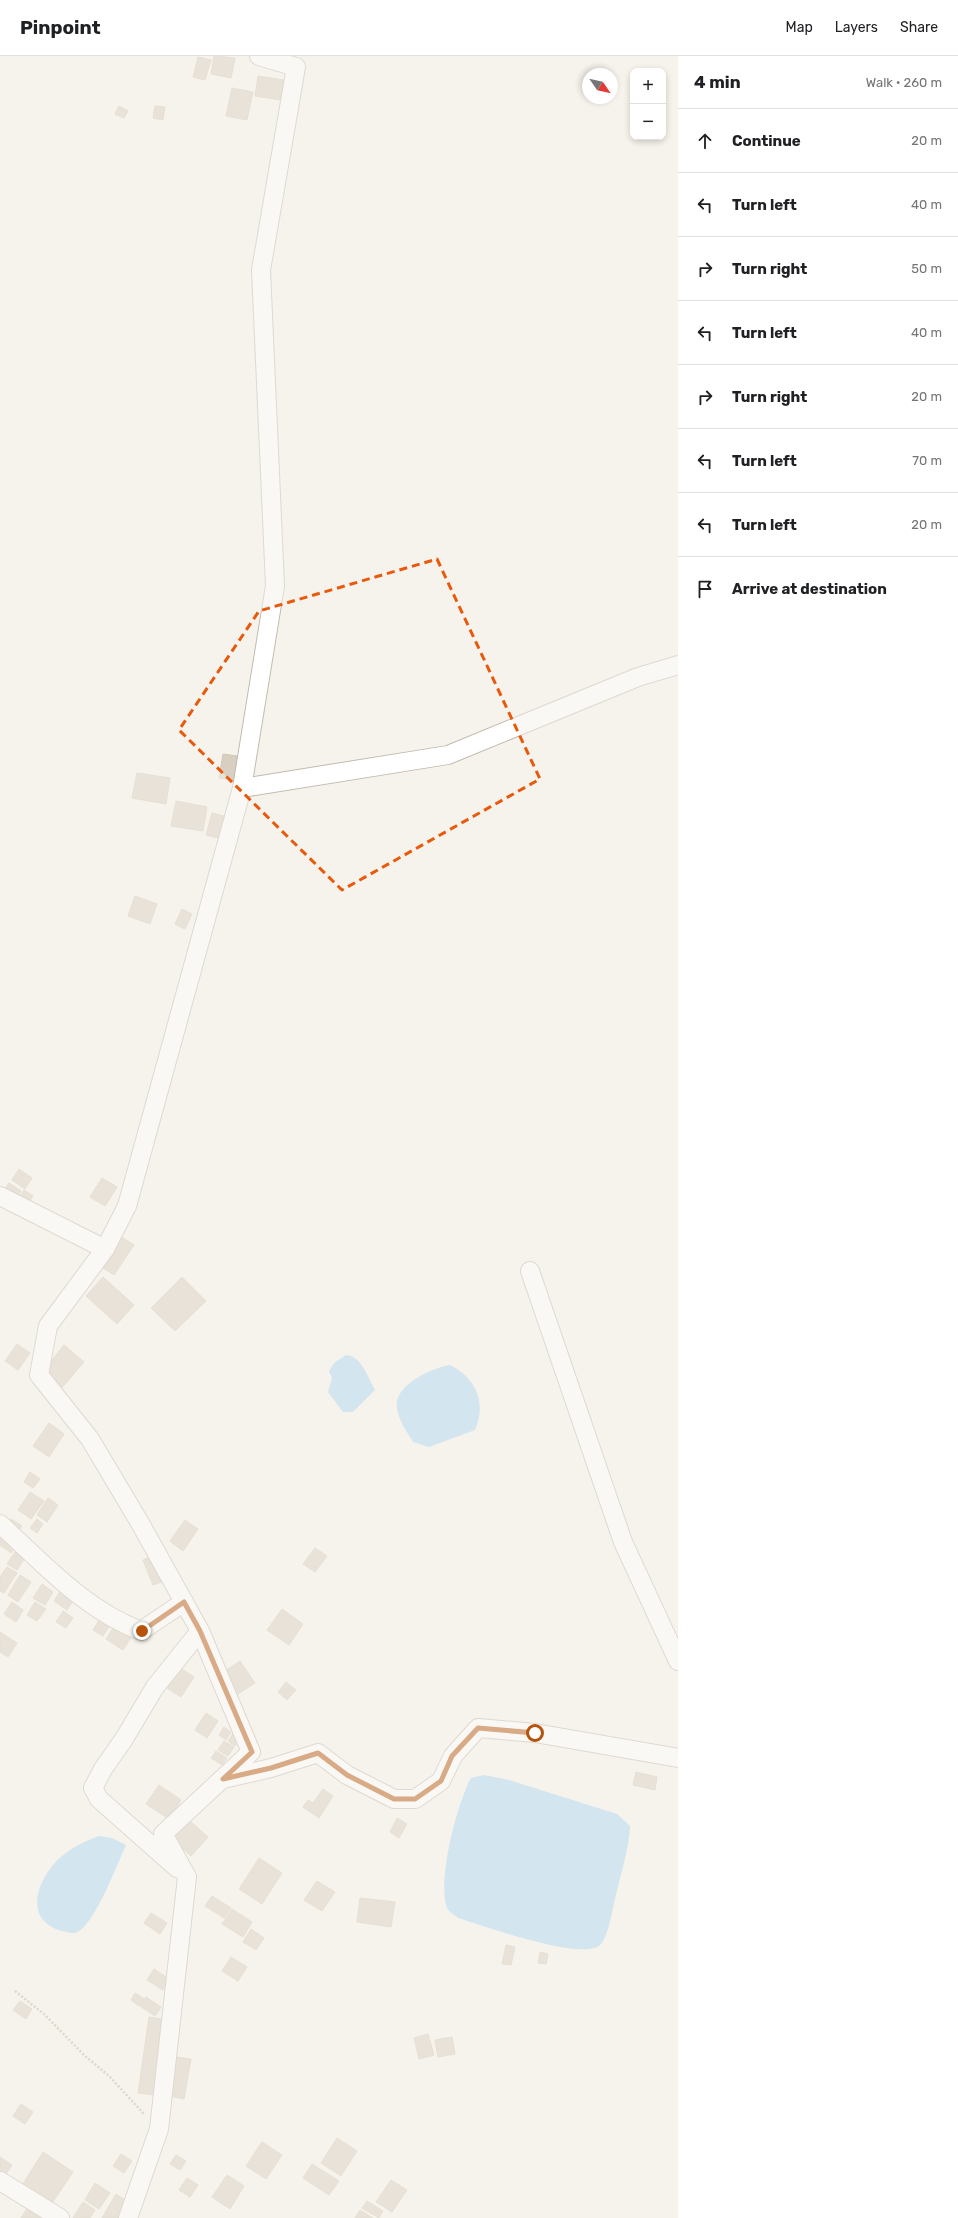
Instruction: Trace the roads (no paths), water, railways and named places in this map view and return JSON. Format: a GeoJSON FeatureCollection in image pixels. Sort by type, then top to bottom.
{"type":"FeatureCollection","features":[{"type":"Feature","properties":{"kind":"street"},"geometry":{"type":"LineString","coordinates":[[128,2218],[159,2129],[187,1877],[163,1834],[252,1752],[200,1631],[184,1602],[90,1439],[39,1375],[48,1326],[106,1249],[127,1206],[242,788],[274,586],[261,270],[296,62],[259,56]]}},
{"type":"Feature","properties":{"kind":"street"},"geometry":{"type":"LineString","coordinates":[[242,788],[448,756],[638,677],[678,665]]}},
{"type":"Feature","properties":{"kind":"street"},"geometry":{"type":"LineString","coordinates":[[0,1196],[106,1249]]}},
{"type":"Feature","properties":{"kind":"street"},"geometry":{"type":"LineString","coordinates":[[530,1271],[623,1542],[678,1661]]}},
{"type":"Feature","properties":{"kind":"street"},"geometry":{"type":"LineString","coordinates":[[0,1524],[83,1600],[120,1623],[142,1631],[184,1602]]}},
{"type":"Feature","properties":{"kind":"street"},"geometry":{"type":"LineString","coordinates":[[187,1877],[104,1804],[93,1788],[103,1769],[124,1739],[155,1687],[200,1631]]}},
{"type":"Feature","properties":{"kind":"street"},"geometry":{"type":"LineString","coordinates":[[223,1779],[271,1768],[318,1753],[347,1775],[394,1799],[415,1799],[441,1781],[452,1756],[478,1728],[535,1733],[678,1758]]}},
{"type":"Feature","properties":{"kind":"street"},"geometry":{"type":"LineString","coordinates":[[0,2181],[60,2218]]}},
{"type":"Feature","properties":{"kind":"water"},"geometry":{"type":"Polygon","coordinates":[[[346,1355],[352,1356],[360,1363],[375,1390],[353,1412],[343,1412],[328,1392],[332,1378],[329,1371],[334,1363],[346,1355]]]}},
{"type":"Feature","properties":{"kind":"water"},"geometry":{"type":"Polygon","coordinates":[[[450,1365],[467,1377],[477,1392],[480,1410],[475,1430],[429,1447],[413,1442],[398,1413],[397,1401],[400,1393],[414,1380],[424,1374],[450,1365]]]}},
{"type":"Feature","properties":{"kind":"water"},"geometry":{"type":"Polygon","coordinates":[[[484,1775],[509,1780],[617,1814],[630,1826],[626,1852],[610,1922],[605,1937],[599,1946],[588,1949],[571,1949],[530,1940],[458,1918],[447,1908],[445,1880],[447,1861],[450,1842],[460,1805],[471,1778],[484,1775]]]}},
{"type":"Feature","properties":{"kind":"water"},"geometry":{"type":"Polygon","coordinates":[[[99,1836],[112,1838],[126,1845],[99,1904],[86,1925],[75,1933],[62,1931],[51,1926],[43,1920],[39,1912],[37,1902],[38,1893],[42,1883],[53,1865],[63,1855],[80,1844],[99,1836]]]}}]}
